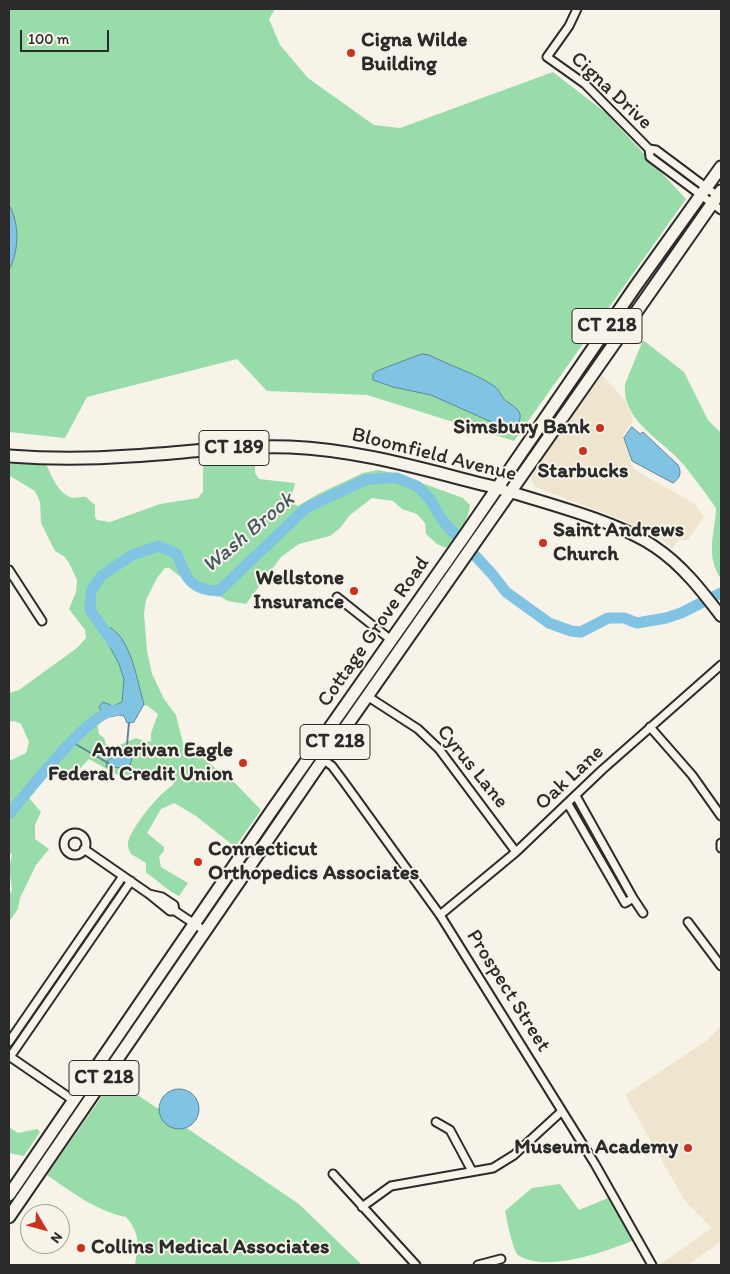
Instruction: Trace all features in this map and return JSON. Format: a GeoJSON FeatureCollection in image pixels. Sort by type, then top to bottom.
{"type":"FeatureCollection","features":[{"type":"Feature","properties":{"kind":"main road","name":"Cottage Grove Road"},"geometry":{"type":"LineString","coordinates":[[9,1217],[323,759],[587,383],[713,197],[721,166]]}},
{"type":"Feature","properties":{"kind":"main road","name":"Cottage Grove Road"},"geometry":{"type":"LineString","coordinates":[[9,1195],[194,924],[462,540],[578,368],[713,197]]}},
{"type":"Feature","properties":{"kind":"main road"},"geometry":{"type":"LineString","coordinates":[[578,368],[587,383]]}},
{"type":"Feature","properties":{"kind":"main road","name":"Bloomfield Avenue"},"geometry":{"type":"LineString","coordinates":[[9,456],[130,456],[225,449],[289,447],[349,452],[384,459],[511,492],[588,518],[645,541],[678,565],[720,614]]}},
{"type":"Feature","properties":{"kind":"main road"},"geometry":{"type":"LineString","coordinates":[[26,1169],[37,1176]]}},
{"type":"Feature","properties":{"kind":"street","name":"Cigna Drive"},"geometry":{"type":"LineString","coordinates":[[577,9],[569,26],[547,57],[585,84],[648,149],[656,150],[713,197]]}},
{"type":"Feature","properties":{"kind":"street"},"geometry":{"type":"LineString","coordinates":[[9,570],[42,621]]}},
{"type":"Feature","properties":{"kind":"street"},"geometry":{"type":"LineString","coordinates":[[337,597],[391,640]]}},
{"type":"Feature","properties":{"kind":"street","name":"Oak Lane"},"geometry":{"type":"LineString","coordinates":[[440,914],[516,852],[650,727],[721,665]]}},
{"type":"Feature","properties":{"kind":"street","name":"Cyrus Lane"},"geometry":{"type":"LineString","coordinates":[[367,696],[418,729],[439,749],[516,852]]}},
{"type":"Feature","properties":{"kind":"street"},"geometry":{"type":"LineString","coordinates":[[650,727],[692,775],[721,816]]}},
{"type":"Feature","properties":{"kind":"street","name":"Prospect Street"},"geometry":{"type":"LineString","coordinates":[[313,752],[332,766],[440,914],[562,1111],[652,1265]]}},
{"type":"Feature","properties":{"kind":"street"},"geometry":{"type":"LineString","coordinates":[[576,796],[643,913]]}},
{"type":"Feature","properties":{"kind":"street"},"geometry":{"type":"LineString","coordinates":[[568,804],[625,903],[634,898]]}},
{"type":"Feature","properties":{"kind":"street"},"geometry":{"type":"LineString","coordinates":[[721,843],[721,848]]}},
{"type":"Feature","properties":{"kind":"street"},"geometry":{"type":"LineString","coordinates":[[84,850],[149,894],[162,898],[174,905],[175,911],[205,931]]}},
{"type":"Feature","properties":{"kind":"street"},"geometry":{"type":"LineString","coordinates":[[9,1042],[123,876]]}},
{"type":"Feature","properties":{"kind":"street"},"geometry":{"type":"LineString","coordinates":[[73,1100],[10,1056],[131,881]]}},
{"type":"Feature","properties":{"kind":"street"},"geometry":{"type":"LineString","coordinates":[[688,922],[721,966]]}},
{"type":"Feature","properties":{"kind":"street"},"geometry":{"type":"LineString","coordinates":[[362,1207],[391,1186],[493,1168],[504,1162],[562,1111]]}},
{"type":"Feature","properties":{"kind":"street"},"geometry":{"type":"LineString","coordinates":[[436,1122],[450,1130],[472,1171]]}},
{"type":"Feature","properties":{"kind":"street"},"geometry":{"type":"LineString","coordinates":[[333,1174],[416,1265]]}},
{"type":"Feature","properties":{"kind":"street"},"geometry":{"type":"LineString","coordinates":[[478,1265],[501,1259]]}},
{"type":"Feature","properties":{"kind":"shaded area"},"geometry":{"type":"Polygon","coordinates":[[[602,375],[625,400],[633,420],[623,436],[633,469],[695,504],[704,517],[688,540],[678,540],[672,549],[664,541],[620,519],[536,487],[531,480],[534,469],[602,375]]]}},
{"type":"Feature","properties":{"kind":"shaded area","name":"Museum Academy"},"geometry":{"type":"Polygon","coordinates":[[[721,1026],[721,1241],[688,1265],[659,1265],[712,1228],[685,1201],[625,1095],[706,1041],[721,1026]]]}},
{"type":"Feature","properties":{"kind":"green space"},"geometry":{"type":"Polygon","coordinates":[[[9,9],[275,9],[269,19],[280,45],[308,78],[374,125],[400,128],[553,72],[606,113],[686,199],[514,441],[367,395],[267,391],[237,359],[87,397],[65,438],[9,432],[9,9]]]}},
{"type":"Feature","properties":{"kind":"green space"},"geometry":{"type":"Polygon","coordinates":[[[643,340],[684,372],[708,420],[721,433],[721,579],[716,570],[712,553],[716,508],[684,465],[636,419],[626,397],[625,384],[643,340]]]}},
{"type":"Feature","properties":{"kind":"green space"},"geometry":{"type":"Polygon","coordinates":[[[211,456],[255,457],[255,473],[259,479],[295,483],[291,499],[298,506],[318,494],[363,473],[378,470],[397,474],[463,498],[470,505],[469,511],[458,535],[446,548],[437,544],[426,534],[425,523],[417,514],[402,509],[393,501],[372,498],[350,515],[340,528],[330,536],[299,544],[281,557],[246,604],[228,601],[207,589],[194,587],[169,568],[165,568],[157,578],[146,600],[144,613],[147,651],[152,674],[164,699],[176,715],[183,743],[236,784],[261,810],[235,847],[196,816],[174,803],[161,809],[147,833],[164,847],[164,851],[159,857],[161,867],[188,883],[179,896],[146,873],[146,863],[131,854],[128,845],[134,828],[160,795],[172,786],[176,779],[166,773],[141,778],[131,775],[119,776],[89,759],[72,777],[54,768],[29,798],[41,812],[35,825],[35,839],[49,849],[36,865],[20,898],[18,909],[9,922],[9,897],[12,889],[9,867],[12,855],[9,851],[9,761],[26,753],[29,742],[21,724],[14,721],[9,722],[9,693],[19,690],[77,648],[86,638],[85,630],[69,609],[76,592],[77,580],[65,557],[55,551],[41,523],[40,502],[35,491],[10,476],[9,465],[14,463],[46,464],[56,484],[64,493],[74,498],[86,497],[95,505],[95,517],[97,520],[110,522],[160,504],[198,498],[203,492],[203,460],[211,456]],[[146,705],[122,714],[109,713],[97,720],[99,734],[104,738],[106,744],[115,747],[136,738],[147,742],[151,741],[151,733],[158,714],[146,705]]]}},
{"type":"Feature","properties":{"kind":"green space"},"geometry":{"type":"Polygon","coordinates":[[[114,1079],[299,1204],[362,1265],[135,1265],[137,1251],[136,1234],[126,1217],[94,1206],[47,1175],[114,1079]]]}},
{"type":"Feature","properties":{"kind":"green space"},"geometry":{"type":"Polygon","coordinates":[[[9,1127],[18,1133],[37,1129],[40,1132],[24,1156],[9,1153],[9,1127]]]}},
{"type":"Feature","properties":{"kind":"green space"},"geometry":{"type":"Polygon","coordinates":[[[560,1184],[579,1210],[608,1198],[637,1239],[577,1259],[544,1262],[530,1260],[518,1255],[512,1240],[505,1211],[532,1188],[560,1184]]]}},
{"type":"Feature","properties":{"kind":"water"},"geometry":{"type":"Polygon","coordinates":[[[9,205],[15,220],[17,238],[15,255],[9,270],[9,205]]]}},
{"type":"Feature","properties":{"kind":"water"},"geometry":{"type":"Polygon","coordinates":[[[422,354],[429,355],[471,373],[496,388],[504,399],[519,412],[520,419],[515,429],[507,429],[431,395],[393,387],[373,380],[373,374],[377,371],[422,354]]]}},
{"type":"Feature","properties":{"kind":"water"},"geometry":{"type":"Polygon","coordinates":[[[632,427],[640,434],[643,432],[678,465],[680,475],[673,483],[632,461],[624,438],[632,427]]]}},
{"type":"Feature","properties":{"kind":"water"},"geometry":{"type":"Polygon","coordinates":[[[111,628],[124,642],[129,652],[144,704],[134,722],[127,723],[124,716],[119,715],[105,718],[99,707],[103,702],[113,706],[122,702],[124,679],[119,664],[105,638],[107,631],[111,628]]]}},
{"type":"Feature","properties":{"kind":"water"},"geometry":{"type":"Polygon","coordinates":[[[120,753],[132,759],[130,765],[124,768],[106,767],[107,761],[120,753]]]}},
{"type":"Feature","properties":{"kind":"water"},"geometry":{"type":"Polygon","coordinates":[[[179,1089],[193,1095],[199,1109],[193,1123],[179,1129],[165,1123],[159,1109],[165,1095],[179,1089]]]}},
{"type":"Feature","properties":{"kind":"waterway","name":"Wash Brook"},"geometry":{"type":"LineString","coordinates":[[114,644],[90,610],[91,591],[101,576],[132,555],[159,546],[177,554],[183,570],[191,582],[202,588],[219,591],[306,508],[365,480],[386,478],[397,478],[417,486],[429,498],[443,521],[493,575],[506,592],[549,623],[571,631],[581,632],[608,618],[624,618],[637,623],[666,618],[681,613],[721,593]]}},
{"type":"Feature","properties":{"kind":"waterway","name":"Wash Brook"},"geometry":{"type":"LineString","coordinates":[[9,814],[44,771],[76,737],[91,723],[105,714],[117,710]]}},
{"type":"Feature","properties":{"kind":"waterway"},"geometry":{"type":"LineString","coordinates":[[126,755],[129,723]]}},
{"type":"Feature","properties":{"kind":"waterway"},"geometry":{"type":"LineString","coordinates":[[72,742],[108,763]]}},
{"type":"Feature","properties":{"kind":"place","name":"Cigna Wilde Building"},"geometry":{"type":"Point","coordinates":[351,53]}},
{"type":"Feature","properties":{"kind":"place","name":"Simsbury Bank"},"geometry":{"type":"Point","coordinates":[600,428]}},
{"type":"Feature","properties":{"kind":"place","name":"Starbucks"},"geometry":{"type":"Point","coordinates":[583,451]}},
{"type":"Feature","properties":{"kind":"place","name":"Saint Andrews Church"},"geometry":{"type":"Point","coordinates":[543,543]}},
{"type":"Feature","properties":{"kind":"place","name":"Wellstone Insurance"},"geometry":{"type":"Point","coordinates":[354,591]}},
{"type":"Feature","properties":{"kind":"place","name":"Amerivan Eagle Federal Credit Union"},"geometry":{"type":"Point","coordinates":[243,763]}},
{"type":"Feature","properties":{"kind":"place","name":"Connecticut Orthopedics Associates"},"geometry":{"type":"Point","coordinates":[198,862]}},
{"type":"Feature","properties":{"kind":"place","name":"Museum Academy"},"geometry":{"type":"Point","coordinates":[688,1148]}},
{"type":"Feature","properties":{"kind":"place","name":"Collins Medical Associates"},"geometry":{"type":"Point","coordinates":[81,1248]}}]}
